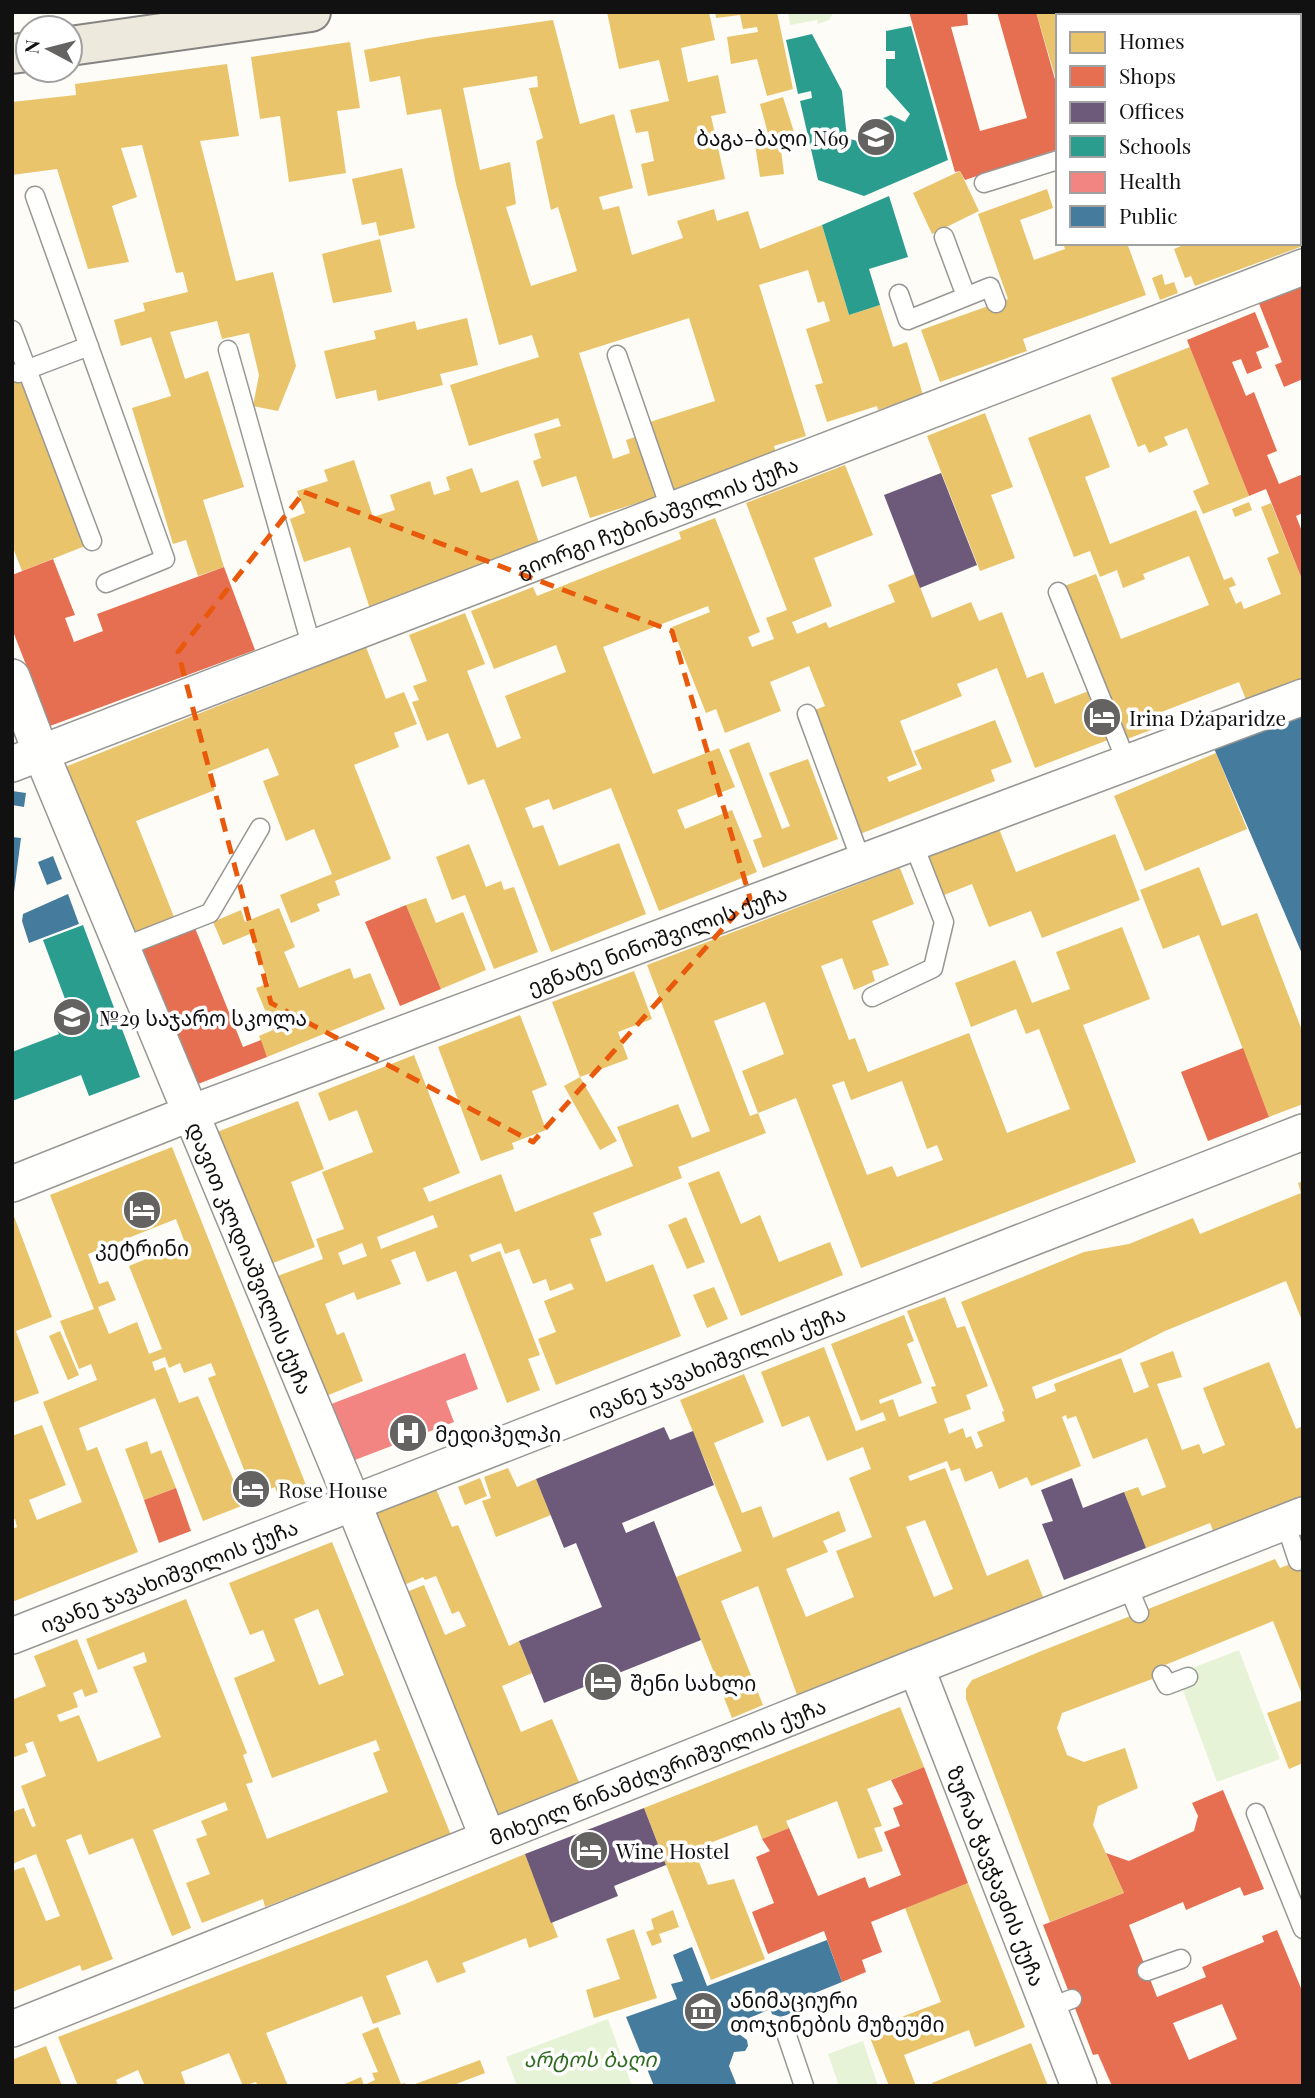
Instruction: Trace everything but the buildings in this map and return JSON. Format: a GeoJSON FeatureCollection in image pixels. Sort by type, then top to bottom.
{"type":"FeatureCollection","features":[{"type":"Feature","properties":{"kind":"main road"},"geometry":{"type":"LineString","coordinates":[[84,44],[312,12]]}},
{"type":"Feature","properties":{"kind":"street","name":"გიორგი ჩუბინაშვილის ქუჩა"},"geometry":{"type":"LineString","coordinates":[[27,758],[671,511],[1021,364],[1303,267]]}},
{"type":"Feature","properties":{"kind":"street","name":"დავით კლდიაშვილის ქუჩა"},"geometry":{"type":"LineString","coordinates":[[12,677],[27,758],[121,948],[353,1503],[488,1838]]}},
{"type":"Feature","properties":{"kind":"street","name":"ეგნატე ნინოშვილის ქუჩა"},"geometry":{"type":"LineString","coordinates":[[12,1184],[191,1113],[1303,697]]}},
{"type":"Feature","properties":{"kind":"street","name":"ივანე ჯავახიშვილის ქუჩა"},"geometry":{"type":"LineString","coordinates":[[12,1636],[1303,1132]]}},
{"type":"Feature","properties":{"kind":"street","name":"მიხეილ წინამძღვრიშვილის ქუჩა"},"geometry":{"type":"LineString","coordinates":[[12,2029],[916,1667],[1133,1599],[1294,1519]]}},
{"type":"Feature","properties":{"kind":"street","name":"ზურაბ ჭავჭავძის ქუჩა"},"geometry":{"type":"LineString","coordinates":[[916,1667],[1060,2003],[1079,2086]]}},
{"type":"Feature","properties":{"kind":"lane"},"geometry":{"type":"LineString","coordinates":[[984,183],[1056,161]]}},
{"type":"Feature","properties":{"kind":"lane"},"geometry":{"type":"LineString","coordinates":[[35,196],[165,559],[106,583]]}},
{"type":"Feature","properties":{"kind":"lane"},"geometry":{"type":"LineString","coordinates":[[944,237],[966,296]]}},
{"type":"Feature","properties":{"kind":"lane"},"geometry":{"type":"LineString","coordinates":[[899,294],[908,320],[990,287],[996,303]]}},
{"type":"Feature","properties":{"kind":"lane"},"geometry":{"type":"LineString","coordinates":[[12,330],[23,372],[92,541]]}},
{"type":"Feature","properties":{"kind":"lane"},"geometry":{"type":"LineString","coordinates":[[23,372],[89,346]]}},
{"type":"Feature","properties":{"kind":"lane"},"geometry":{"type":"LineString","coordinates":[[228,350],[312,648]]}},
{"type":"Feature","properties":{"kind":"lane"},"geometry":{"type":"LineString","coordinates":[[617,355],[671,511]]}},
{"type":"Feature","properties":{"kind":"lane"},"geometry":{"type":"LineString","coordinates":[[1058,592],[1127,763]]}},
{"type":"Feature","properties":{"kind":"lane"},"geometry":{"type":"LineString","coordinates":[[807,715],[862,863]]}},
{"type":"Feature","properties":{"kind":"lane"},"geometry":{"type":"LineString","coordinates":[[121,948],[210,913],[260,828]]}},
{"type":"Feature","properties":{"kind":"lane"},"geometry":{"type":"LineString","coordinates":[[872,997],[933,968],[944,922],[913,843]]}},
{"type":"Feature","properties":{"kind":"lane"},"geometry":{"type":"LineString","coordinates":[[1294,1519],[1298,1561]]}},
{"type":"Feature","properties":{"kind":"lane"},"geometry":{"type":"LineString","coordinates":[[1161,1675],[1167,1685],[1188,1678]]}},
{"type":"Feature","properties":{"kind":"lane"},"geometry":{"type":"LineString","coordinates":[[1256,1813],[1303,1929]]}},
{"type":"Feature","properties":{"kind":"lane"},"geometry":{"type":"LineString","coordinates":[[1147,1971],[1181,1959]]}},
{"type":"Feature","properties":{"kind":"lane"},"geometry":{"type":"LineString","coordinates":[[787,2036],[804,2086]]}},
{"type":"Feature","properties":{"kind":"highlighted area"},"geometry":{"type":"Polygon","coordinates":[[[304,492],[672,631],[750,898],[533,1142],[271,1003],[178,652],[304,492]]]}},
{"type":"Feature","properties":{"kind":"green space"},"geometry":{"type":"Polygon","coordinates":[[[788,12],[834,12],[829,20],[818,24],[817,20],[790,25],[788,12]]]}},
{"type":"Feature","properties":{"kind":"green space"},"geometry":{"type":"Polygon","coordinates":[[[1239,1650],[1280,1759],[1217,1782],[1177,1674],[1239,1650]]]}},
{"type":"Feature","properties":{"kind":"green space","name":"არტოს ბაღი"},"geometry":{"type":"Polygon","coordinates":[[[608,2019],[632,2086],[517,2086],[506,2057],[608,2019]]]}},
{"type":"Feature","properties":{"kind":"green space"},"geometry":{"type":"Polygon","coordinates":[[[863,2041],[878,2086],[839,2086],[828,2054],[863,2041]]]}},
{"type":"Feature","properties":{"kind":"place","name":"ბაგა-ბაღი N69"},"geometry":{"type":"Point","coordinates":[876,137]}},
{"type":"Feature","properties":{"kind":"place","name":"Irina Dżaparidze"},"geometry":{"type":"Point","coordinates":[1102,717]}},
{"type":"Feature","properties":{"kind":"place","name":"№29 საჯარო სკოლა"},"geometry":{"type":"Point","coordinates":[72,1017]}},
{"type":"Feature","properties":{"kind":"place","name":"კეტრინი"},"geometry":{"type":"Point","coordinates":[142,1210]}},
{"type":"Feature","properties":{"kind":"place","name":"მედიჰელპი"},"geometry":{"type":"Point","coordinates":[408,1433]}},
{"type":"Feature","properties":{"kind":"place","name":"Rose House"},"geometry":{"type":"Point","coordinates":[251,1489]}},
{"type":"Feature","properties":{"kind":"place","name":"შენი სახლი"},"geometry":{"type":"Point","coordinates":[603,1682]}},
{"type":"Feature","properties":{"kind":"place","name":"Wine Hostel"},"geometry":{"type":"Point","coordinates":[589,1850]}},
{"type":"Feature","properties":{"kind":"place","name":"ანიმაციური თოჯინების მუზეუმი"},"geometry":{"type":"Point","coordinates":[703,2011]}}]}
